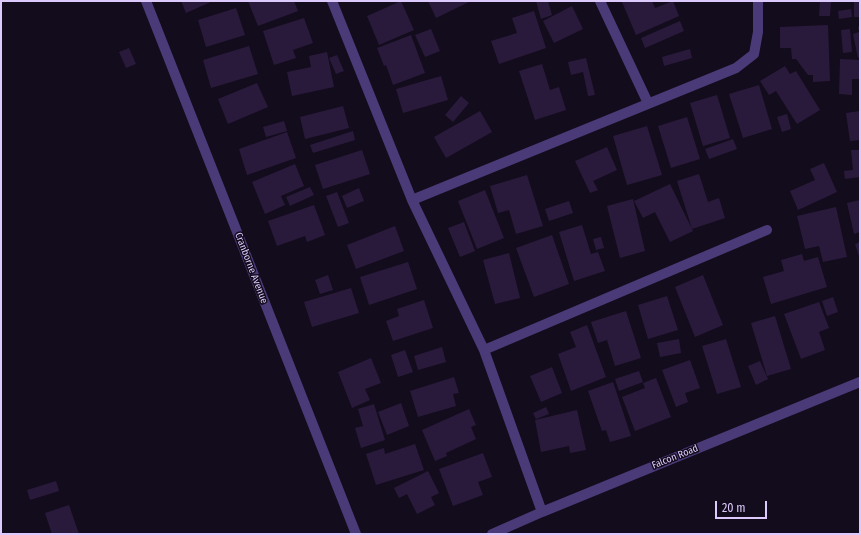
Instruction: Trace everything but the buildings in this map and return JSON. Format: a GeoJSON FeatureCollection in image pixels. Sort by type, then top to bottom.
{"type":"FeatureCollection","features":[{"type":"Feature","properties":{"kind":"street","name":"Cranborne Avenue"},"geometry":{"type":"LineString","coordinates":[[146,1],[356,534]]}},
{"type":"Feature","properties":{"kind":"street"},"geometry":{"type":"LineString","coordinates":[[332,1],[412,200],[484,350],[542,512]]}},
{"type":"Feature","properties":{"kind":"street"},"geometry":{"type":"LineString","coordinates":[[600,1],[648,103]]}},
{"type":"Feature","properties":{"kind":"street"},"geometry":{"type":"LineString","coordinates":[[412,200],[736,68],[754,54],[758,32],[758,1]]}},
{"type":"Feature","properties":{"kind":"street"},"geometry":{"type":"LineString","coordinates":[[484,350],[767,230]]}},
{"type":"Feature","properties":{"kind":"street","name":"Falcon Road"},"geometry":{"type":"LineString","coordinates":[[492,534],[542,512],[860,382]]}}]}
